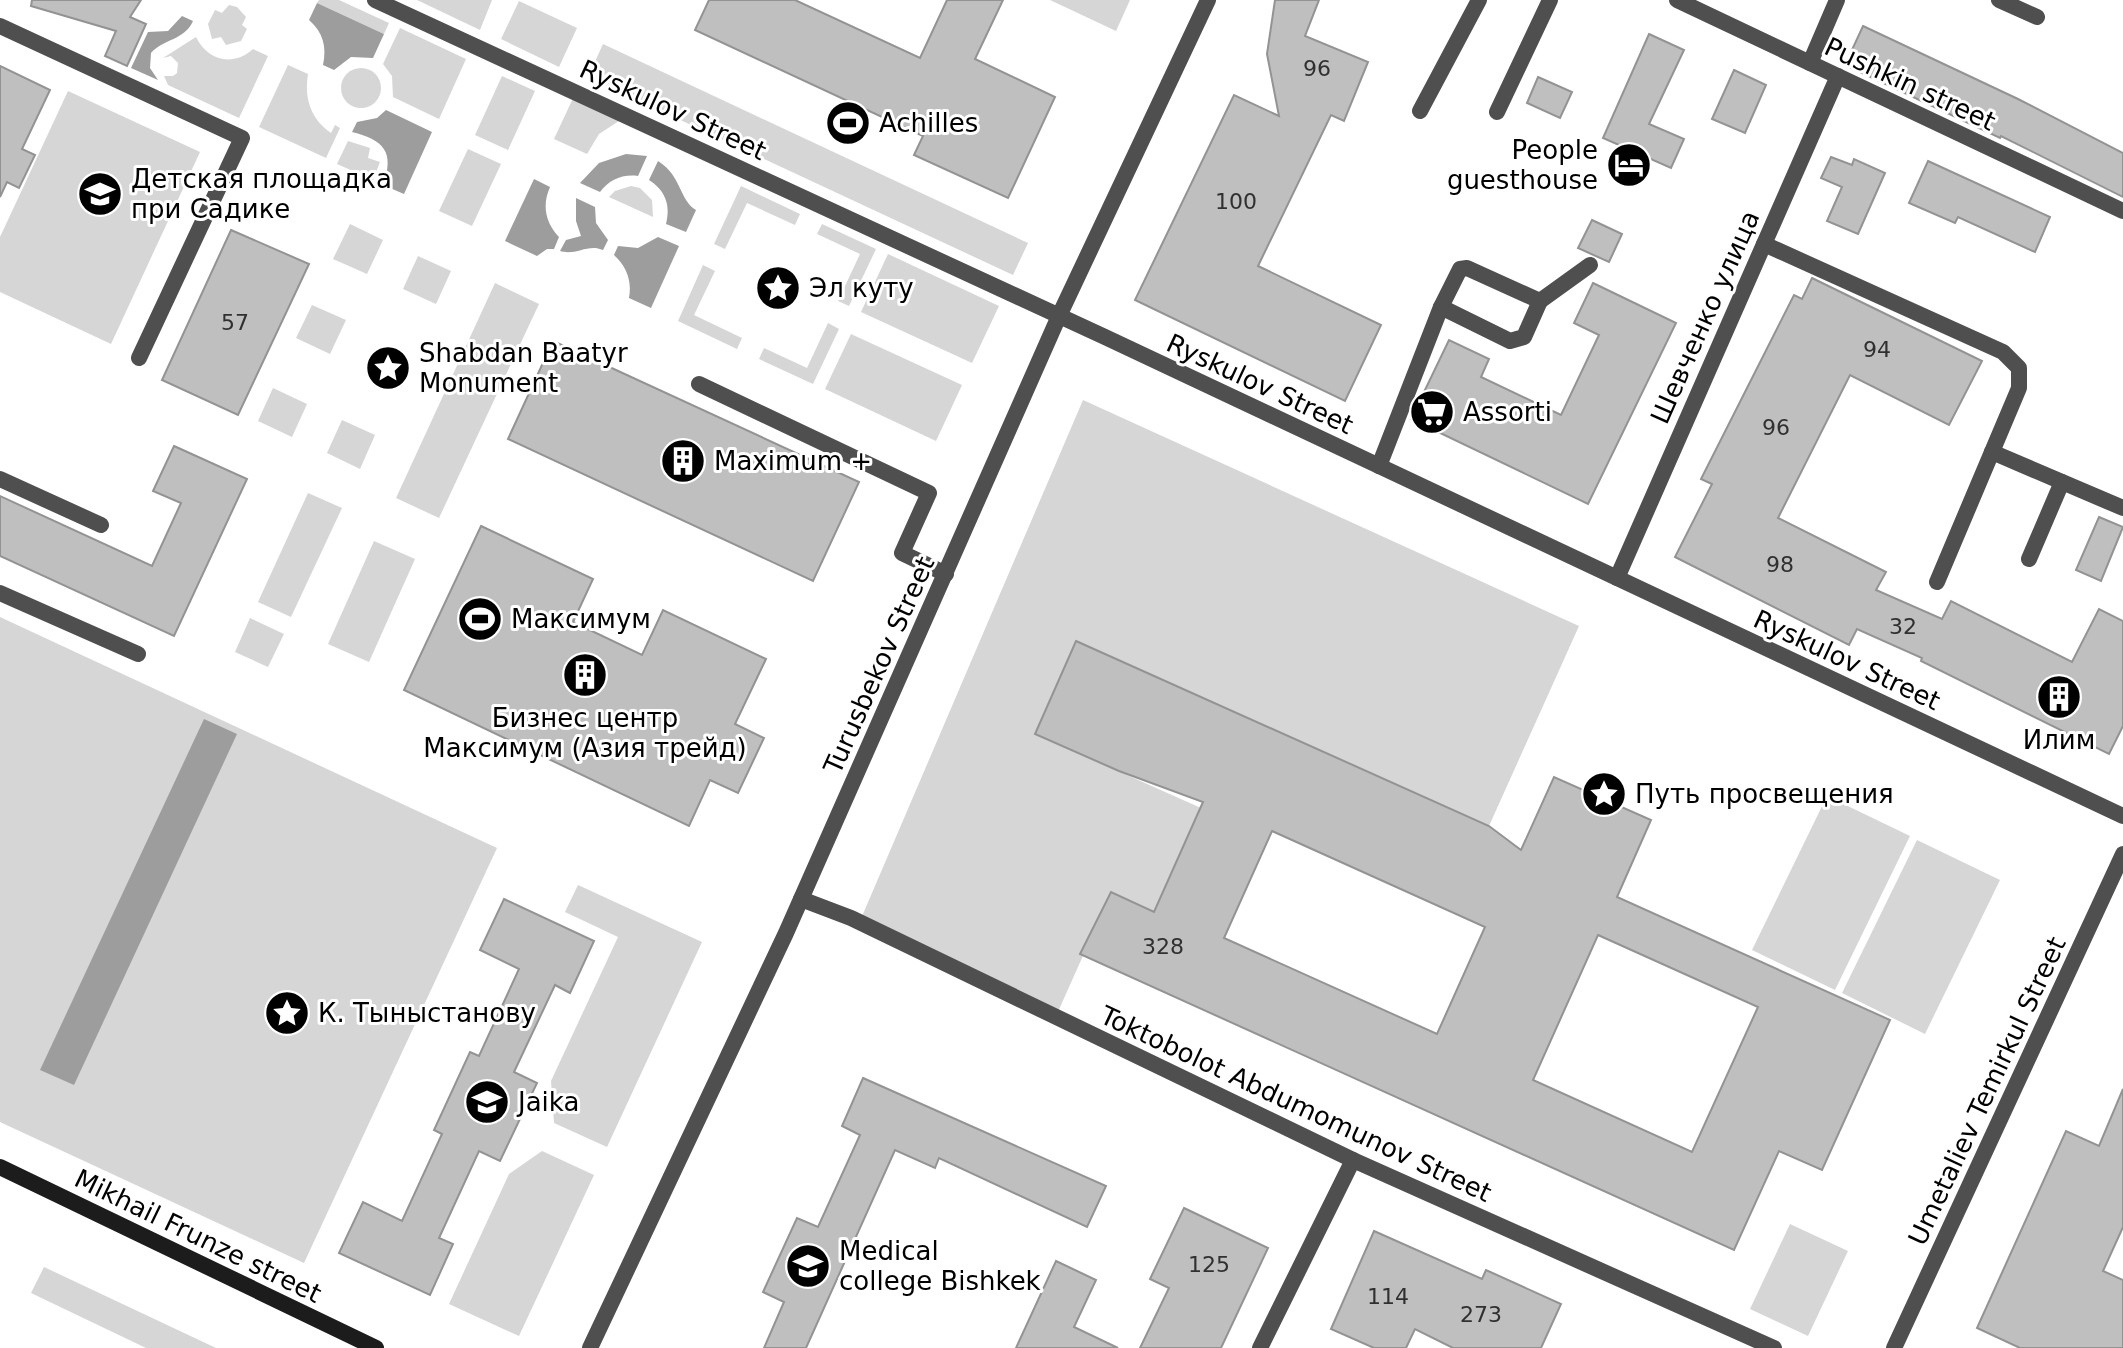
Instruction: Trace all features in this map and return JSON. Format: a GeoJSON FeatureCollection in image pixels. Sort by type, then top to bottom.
{"type":"FeatureCollection","features":[{"type":"Feature","properties":{"kind":"main road","name":"Mikhail Frunze street"},"geometry":{"type":"LineString","coordinates":[[0,1167],[376,1348]]}},
{"type":"Feature","properties":{"kind":"street","name":"Ryskulov Street"},"geometry":{"type":"LineString","coordinates":[[375,0],[1059,316],[2123,816]]}},
{"type":"Feature","properties":{"kind":"street","name":"Turusbekov Street"},"geometry":{"type":"LineString","coordinates":[[590,1348],[801,899],[1059,316],[1208,0]]}},
{"type":"Feature","properties":{"kind":"street"},"geometry":{"type":"LineString","coordinates":[[1420,111],[1479,0]]}},
{"type":"Feature","properties":{"kind":"street"},"geometry":{"type":"LineString","coordinates":[[1497,112],[1550,0]]}},
{"type":"Feature","properties":{"kind":"street","name":"Pushkin street"},"geometry":{"type":"LineString","coordinates":[[1677,0],[2123,211]]}},
{"type":"Feature","properties":{"kind":"street"},"geometry":{"type":"LineString","coordinates":[[1810,63],[1837,0]]}},
{"type":"Feature","properties":{"kind":"street"},"geometry":{"type":"LineString","coordinates":[[1999,0],[2037,17]]}},
{"type":"Feature","properties":{"kind":"street"},"geometry":{"type":"LineString","coordinates":[[0,26],[242,138],[139,358]]}},
{"type":"Feature","properties":{"kind":"street","name":"Шевченко улица"},"geometry":{"type":"LineString","coordinates":[[1617,578],[1838,76]]}},
{"type":"Feature","properties":{"kind":"street"},"geometry":{"type":"LineString","coordinates":[[1764,244],[2003,352],[2019,368],[2019,388],[1937,582]]}},
{"type":"Feature","properties":{"kind":"street"},"geometry":{"type":"LineString","coordinates":[[1441,307],[1510,341],[1519,340],[1524,337],[1540,301],[1590,265]]}},
{"type":"Feature","properties":{"kind":"street"},"geometry":{"type":"LineString","coordinates":[[1379,466],[1441,307],[1460,269],[1467,268],[1540,301]]}},
{"type":"Feature","properties":{"kind":"street"},"geometry":{"type":"LineString","coordinates":[[699,384],[929,493],[902,553],[946,574]]}},
{"type":"Feature","properties":{"kind":"street"},"geometry":{"type":"LineString","coordinates":[[1992,452],[2123,508]]}},
{"type":"Feature","properties":{"kind":"street"},"geometry":{"type":"LineString","coordinates":[[0,479],[101,525]]}},
{"type":"Feature","properties":{"kind":"street"},"geometry":{"type":"LineString","coordinates":[[2029,559],[2062,482]]}},
{"type":"Feature","properties":{"kind":"street"},"geometry":{"type":"LineString","coordinates":[[0,593],[138,654]]}},
{"type":"Feature","properties":{"kind":"street","name":"Umetaliev Temirkul Street"},"geometry":{"type":"LineString","coordinates":[[1894,1348],[2123,854]]}},
{"type":"Feature","properties":{"kind":"street","name":"Toktobolot Abdumomunov Street"},"geometry":{"type":"LineString","coordinates":[[801,899],[851,918],[1353,1160],[1774,1348]]}},
{"type":"Feature","properties":{"kind":"street"},"geometry":{"type":"LineString","coordinates":[[1260,1348],[1353,1160]]}},
{"type":"Feature","properties":{"kind":"shaded area"},"geometry":{"type":"Polygon","coordinates":[[[319,0],[339,0],[389,23],[384,34],[317,3],[319,0]]]}},
{"type":"Feature","properties":{"kind":"shaded area"},"geometry":{"type":"Polygon","coordinates":[[[417,0],[492,0],[480,30],[417,0]]]}},
{"type":"Feature","properties":{"kind":"shaded area"},"geometry":{"type":"Polygon","coordinates":[[[1050,0],[1130,0],[1116,31],[1050,0]]]}},
{"type":"Feature","properties":{"kind":"shaded area"},"geometry":{"type":"Polygon","coordinates":[[[519,1],[577,28],[559,67],[501,39],[519,1]]]}},
{"type":"Feature","properties":{"kind":"shaded area"},"geometry":{"type":"Polygon","coordinates":[[[317,3],[384,34],[373,58],[351,57],[334,70],[323,65],[323,40],[309,20],[317,3]]]}},
{"type":"Feature","properties":{"kind":"shaded area"},"geometry":{"type":"Polygon","coordinates":[[[229,5],[237,7],[246,17],[242,25],[247,29],[241,41],[226,45],[221,37],[212,39],[208,24],[215,10],[222,13],[229,5]]]}},
{"type":"Feature","properties":{"kind":"shaded area"},"geometry":{"type":"Polygon","coordinates":[[[182,16],[193,21],[185,32],[151,53],[150,68],[158,80],[131,68],[148,32],[168,31],[182,16]]]}},
{"type":"Feature","properties":{"kind":"shaded area"},"geometry":{"type":"Polygon","coordinates":[[[400,28],[466,59],[439,119],[393,97],[392,76],[383,64],[400,28]]]}},
{"type":"Feature","properties":{"kind":"shaded area"},"geometry":{"type":"Polygon","coordinates":[[[196,37],[207,52],[222,59],[237,58],[253,49],[268,56],[239,118],[168,85],[164,76],[177,73],[178,63],[171,56],[163,58],[196,37]]]}},
{"type":"Feature","properties":{"kind":"shaded area"},"geometry":{"type":"Polygon","coordinates":[[[603,44],[1028,243],[1013,275],[588,77],[603,44]]]}},
{"type":"Feature","properties":{"kind":"shaded area"},"geometry":{"type":"Polygon","coordinates":[[[288,65],[308,74],[308,100],[318,121],[331,133],[335,125],[340,128],[326,158],[259,127],[288,65]]]}},
{"type":"Feature","properties":{"kind":"shaded area"},"geometry":{"type":"Polygon","coordinates":[[[361,68],[375,74],[381,88],[375,102],[361,108],[347,102],[341,88],[347,74],[361,68]]]}},
{"type":"Feature","properties":{"kind":"shaded area"},"geometry":{"type":"Polygon","coordinates":[[[502,76],[535,91],[508,150],[475,135],[502,76]]]}},
{"type":"Feature","properties":{"kind":"shaded area","name":"Детская площадка при Садике"},"geometry":{"type":"Polygon","coordinates":[[[68,91],[200,152],[111,344],[0,292],[0,237],[68,91]]]}},
{"type":"Feature","properties":{"kind":"shaded area"},"geometry":{"type":"Polygon","coordinates":[[[575,94],[625,117],[599,134],[587,154],[554,139],[575,94]]]}},
{"type":"Feature","properties":{"kind":"shaded area"},"geometry":{"type":"Polygon","coordinates":[[[386,110],[432,132],[404,194],[383,185],[388,164],[384,149],[372,139],[352,132],[357,122],[377,118],[386,110]]]}},
{"type":"Feature","properties":{"kind":"shaded area"},"geometry":{"type":"Polygon","coordinates":[[[348,141],[370,148],[368,158],[380,162],[373,180],[337,164],[348,141]]]}},
{"type":"Feature","properties":{"kind":"shaded area"},"geometry":{"type":"Polygon","coordinates":[[[468,149],[501,164],[472,226],[439,211],[468,149]]]}},
{"type":"Feature","properties":{"kind":"shaded area"},"geometry":{"type":"Polygon","coordinates":[[[626,154],[647,156],[638,176],[616,179],[600,192],[580,183],[599,163],[626,154]]]}},
{"type":"Feature","properties":{"kind":"shaded area"},"geometry":{"type":"Polygon","coordinates":[[[658,161],[672,174],[690,206],[696,210],[686,232],[666,224],[668,211],[665,199],[659,188],[649,180],[658,161]]]}},
{"type":"Feature","properties":{"kind":"shaded area"},"geometry":{"type":"Polygon","coordinates":[[[534,179],[550,187],[546,213],[559,237],[554,249],[547,249],[537,256],[505,241],[534,179]]]}},
{"type":"Feature","properties":{"kind":"shaded area"},"geometry":{"type":"Polygon","coordinates":[[[631,186],[640,188],[652,200],[653,217],[609,197],[615,191],[631,186]]]}},
{"type":"Feature","properties":{"kind":"shaded area"},"geometry":{"type":"Polygon","coordinates":[[[741,186],[800,214],[795,225],[747,203],[725,249],[714,244],[741,186]]]}},
{"type":"Feature","properties":{"kind":"shaded area"},"geometry":{"type":"Polygon","coordinates":[[[576,198],[595,207],[596,223],[608,240],[603,250],[560,251],[566,240],[581,236],[576,221],[576,198]]]}},
{"type":"Feature","properties":{"kind":"shaded area"},"geometry":{"type":"Polygon","coordinates":[[[350,224],[383,240],[367,274],[333,259],[350,224]]]}},
{"type":"Feature","properties":{"kind":"shaded area"},"geometry":{"type":"Polygon","coordinates":[[[822,224],[876,249],[849,306],[838,301],[860,254],[817,234],[822,224]]]}},
{"type":"Feature","properties":{"kind":"shaded area"},"geometry":{"type":"Polygon","coordinates":[[[658,237],[679,246],[651,308],[629,298],[628,275],[614,255],[618,246],[638,248],[658,237]]]}},
{"type":"Feature","properties":{"kind":"shaded area"},"geometry":{"type":"Polygon","coordinates":[[[888,254],[999,306],[972,363],[861,312],[888,254]]]}},
{"type":"Feature","properties":{"kind":"shaded area"},"geometry":{"type":"Polygon","coordinates":[[[418,256],[451,271],[436,304],[403,289],[418,256]]]}},
{"type":"Feature","properties":{"kind":"shaded area"},"geometry":{"type":"Polygon","coordinates":[[[703,265],[715,271],[694,315],[742,338],[737,349],[678,321],[703,265]]]}},
{"type":"Feature","properties":{"kind":"shaded area"},"geometry":{"type":"Polygon","coordinates":[[[495,283],[539,304],[439,518],[396,498],[495,283]]]}},
{"type":"Feature","properties":{"kind":"shaded area"},"geometry":{"type":"Polygon","coordinates":[[[312,305],[346,320],[330,354],[296,338],[312,305]]]}},
{"type":"Feature","properties":{"kind":"shaded area"},"geometry":{"type":"Polygon","coordinates":[[[828,323],[839,329],[813,384],[759,359],[764,348],[807,368],[828,323]]]}},
{"type":"Feature","properties":{"kind":"shaded area"},"geometry":{"type":"Polygon","coordinates":[[[851,334],[962,385],[936,441],[825,389],[851,334]]]}},
{"type":"Feature","properties":{"kind":"shaded area"},"geometry":{"type":"Polygon","coordinates":[[[273,388],[307,404],[292,437],[258,421],[273,388]]]}},
{"type":"Feature","properties":{"kind":"shaded area"},"geometry":{"type":"Polygon","coordinates":[[[1083,400],[1579,626],[1489,826],[1076,641],[1035,734],[1201,808],[1154,912],[1111,893],[1057,1014],[860,921],[1083,400]]]}},
{"type":"Feature","properties":{"kind":"shaded area"},"geometry":{"type":"Polygon","coordinates":[[[342,420],[375,435],[360,469],[327,453],[342,420]]]}},
{"type":"Feature","properties":{"kind":"shaded area"},"geometry":{"type":"Polygon","coordinates":[[[308,493],[342,508],[291,617],[258,602],[308,493]]]}},
{"type":"Feature","properties":{"kind":"shaded area"},"geometry":{"type":"Polygon","coordinates":[[[374,541],[415,559],[369,662],[328,644],[374,541]]]}},
{"type":"Feature","properties":{"kind":"shaded area"},"geometry":{"type":"Polygon","coordinates":[[[0,617],[497,848],[304,1263],[0,1122],[0,617]]]}},
{"type":"Feature","properties":{"kind":"shaded area"},"geometry":{"type":"Polygon","coordinates":[[[250,618],[284,634],[268,667],[235,652],[250,618]]]}},
{"type":"Feature","properties":{"kind":"shaded area"},"geometry":{"type":"Polygon","coordinates":[[[204,719],[237,734],[74,1085],[40,1070],[204,719]]]}},
{"type":"Feature","properties":{"kind":"shaded area"},"geometry":{"type":"Polygon","coordinates":[[[1827,796],[1910,836],[1835,990],[1752,950],[1827,796]]]}},
{"type":"Feature","properties":{"kind":"shaded area"},"geometry":{"type":"Polygon","coordinates":[[[1917,840],[2000,880],[1925,1034],[1842,993],[1917,840]]]}},
{"type":"Feature","properties":{"kind":"shaded area"},"geometry":{"type":"Polygon","coordinates":[[[578,885],[702,942],[607,1147],[554,1123],[551,1081],[618,937],[565,912],[578,885]]]}},
{"type":"Feature","properties":{"kind":"shaded area"},"geometry":{"type":"Polygon","coordinates":[[[542,1151],[594,1175],[519,1336],[449,1304],[509,1174],[542,1151]]]}},
{"type":"Feature","properties":{"kind":"shaded area"},"geometry":{"type":"Polygon","coordinates":[[[1790,1224],[1848,1251],[1808,1336],[1750,1309],[1790,1224]]]}},
{"type":"Feature","properties":{"kind":"shaded area"},"geometry":{"type":"Polygon","coordinates":[[[44,1267],[216,1348],[146,1348],[31,1293],[44,1267]]]}},
{"type":"Feature","properties":{"kind":"building"},"geometry":{"type":"Polygon","coordinates":[[[32,0],[141,0],[130,17],[146,24],[127,66],[105,56],[116,31],[31,6],[32,0]]]}},
{"type":"Feature","properties":{"kind":"building"},"geometry":{"type":"Polygon","coordinates":[[[709,0],[795,0],[920,58],[947,0],[1003,0],[975,59],[1055,97],[1008,198],[914,155],[923,136],[695,30],[709,0]]]}},
{"type":"Feature","properties":{"kind":"building"},"geometry":{"type":"Polygon","coordinates":[[[1275,0],[1319,0],[1305,36],[1368,62],[1344,121],[1331,115],[1258,266],[1381,325],[1345,401],[1135,300],[1234,95],[1279,116],[1267,54],[1275,0]]]}},
{"type":"Feature","properties":{"kind":"building"},"geometry":{"type":"Polygon","coordinates":[[[1863,26],[2018,99],[2123,153],[2123,197],[2001,136],[1845,65],[1863,26]]]}},
{"type":"Feature","properties":{"kind":"building"},"geometry":{"type":"Polygon","coordinates":[[[1649,34],[1684,50],[1649,124],[1684,139],[1671,168],[1603,138],[1649,34]]]}},
{"type":"Feature","properties":{"kind":"building"},"geometry":{"type":"Polygon","coordinates":[[[0,66],[50,90],[22,149],[35,155],[19,188],[7,182],[0,197],[0,66]]]}},
{"type":"Feature","properties":{"kind":"building"},"geometry":{"type":"Polygon","coordinates":[[[1734,70],[1766,85],[1745,133],[1712,119],[1734,70]]]}},
{"type":"Feature","properties":{"kind":"building"},"geometry":{"type":"Polygon","coordinates":[[[1538,77],[1572,92],[1560,118],[1527,103],[1538,77]]]}},
{"type":"Feature","properties":{"kind":"building"},"geometry":{"type":"Polygon","coordinates":[[[1831,157],[1852,165],[1854,159],[1885,173],[1858,234],[1827,221],[1842,187],[1821,178],[1831,157]]]}},
{"type":"Feature","properties":{"kind":"building"},"geometry":{"type":"Polygon","coordinates":[[[1928,161],[2050,217],[2035,252],[1958,217],[1955,223],[1909,203],[1928,161]]]}},
{"type":"Feature","properties":{"kind":"building"},"geometry":{"type":"Polygon","coordinates":[[[1592,220],[1622,234],[1609,262],[1578,248],[1592,220]]]}},
{"type":"Feature","properties":{"kind":"building"},"geometry":{"type":"Polygon","coordinates":[[[231,230],[309,264],[238,415],[162,380],[231,230]]]}},
{"type":"Feature","properties":{"kind":"building"},"geometry":{"type":"Polygon","coordinates":[[[1812,278],[1982,361],[1949,425],[1850,375],[1778,518],[1886,572],[1876,590],[1942,619],[1951,601],[2072,662],[2099,609],[2123,621],[2123,726],[2109,754],[1921,661],[1922,658],[1857,629],[1849,645],[1675,557],[1712,484],[1701,479],[1794,295],[1802,299],[1812,278]]]}},
{"type":"Feature","properties":{"kind":"building"},"geometry":{"type":"Polygon","coordinates":[[[1593,283],[1676,323],[1588,504],[1411,419],[1449,340],[1489,359],[1481,377],[1561,415],[1599,335],[1574,323],[1593,283]]]}},
{"type":"Feature","properties":{"kind":"building","name":"Maximum +"},"geometry":{"type":"Polygon","coordinates":[[[553,341],[859,482],[813,581],[508,439],[553,341]]]}},
{"type":"Feature","properties":{"kind":"building"},"geometry":{"type":"Polygon","coordinates":[[[174,446],[247,479],[174,636],[0,556],[0,496],[152,566],[181,503],[153,491],[174,446]]]}},
{"type":"Feature","properties":{"kind":"building"},"geometry":{"type":"Polygon","coordinates":[[[2099,517],[2123,527],[2101,581],[2076,570],[2099,517]]]}},
{"type":"Feature","properties":{"kind":"building","name":"Бизнес центр Максимум (Азия трейд)"},"geometry":{"type":"Polygon","coordinates":[[[481,526],[593,579],[573,622],[642,655],[663,610],[766,659],[735,724],[764,738],[738,793],[710,780],[689,826],[404,690],[481,526]]]}},
{"type":"Feature","properties":{"kind":"building"},"geometry":{"type":"Polygon","coordinates":[[[1076,641],[1489,826],[1521,850],[1554,777],[1651,820],[1617,897],[1890,1020],[1822,1170],[1779,1151],[1734,1250],[1080,954],[1111,892],[1154,912],[1203,802],[1119,771],[1035,734],[1076,641]],[[1272,831],[1224,938],[1437,1034],[1485,927],[1272,831]],[[1598,935],[1533,1080],[1692,1152],[1758,1007],[1598,935]]]}},
{"type":"Feature","properties":{"kind":"building","name":"Jaika"},"geometry":{"type":"Polygon","coordinates":[[[504,899],[594,941],[570,993],[555,985],[514,1072],[537,1083],[500,1161],[479,1151],[439,1238],[453,1244],[430,1295],[339,1253],[363,1202],[402,1221],[442,1134],[434,1130],[470,1052],[479,1056],[519,969],[480,950],[504,899]]]}},
{"type":"Feature","properties":{"kind":"building"},"geometry":{"type":"Polygon","coordinates":[[[863,1078],[1106,1186],[1087,1227],[939,1158],[935,1168],[895,1150],[806,1348],[764,1348],[784,1302],[763,1292],[797,1218],[818,1227],[860,1135],[842,1126],[863,1078]]]}},
{"type":"Feature","properties":{"kind":"building"},"geometry":{"type":"Polygon","coordinates":[[[2123,1089],[2123,1227],[2103,1271],[2123,1280],[2123,1348],[2020,1348],[1977,1328],[2066,1131],[2099,1146],[2123,1089]]]}},
{"type":"Feature","properties":{"kind":"building"},"geometry":{"type":"Polygon","coordinates":[[[1184,1208],[1268,1248],[1221,1348],[1140,1348],[1169,1288],[1150,1279],[1184,1208]]]}},
{"type":"Feature","properties":{"kind":"building"},"geometry":{"type":"Polygon","coordinates":[[[1374,1231],[1482,1279],[1486,1270],[1561,1304],[1541,1348],[1453,1348],[1415,1329],[1406,1348],[1374,1348],[1331,1329],[1374,1231]]]}},
{"type":"Feature","properties":{"kind":"building"},"geometry":{"type":"Polygon","coordinates":[[[1056,1261],[1096,1280],[1074,1327],[1118,1348],[1016,1348],[1056,1261]]]}},
{"type":"Feature","properties":{"kind":"place","name":"Achilles"},"geometry":{"type":"Point","coordinates":[848,123]}},
{"type":"Feature","properties":{"kind":"place","name":"People guesthouse"},"geometry":{"type":"Point","coordinates":[1629,165]}},
{"type":"Feature","properties":{"kind":"place","name":"Детская площадка при Садике"},"geometry":{"type":"Point","coordinates":[100,194]}},
{"type":"Feature","properties":{"kind":"place","name":"Эл куту"},"geometry":{"type":"Point","coordinates":[778,288]}},
{"type":"Feature","properties":{"kind":"place","name":"Shabdan Baatyr Monument"},"geometry":{"type":"Point","coordinates":[388,368]}},
{"type":"Feature","properties":{"kind":"place","name":"Assorti"},"geometry":{"type":"Point","coordinates":[1432,412]}},
{"type":"Feature","properties":{"kind":"place","name":"Maximum +"},"geometry":{"type":"Point","coordinates":[683,461]}},
{"type":"Feature","properties":{"kind":"place","name":"Максимум"},"geometry":{"type":"Point","coordinates":[480,619]}},
{"type":"Feature","properties":{"kind":"place","name":"Бизнес центр Максимум (Азия трейд)"},"geometry":{"type":"Point","coordinates":[585,675]}},
{"type":"Feature","properties":{"kind":"place","name":"Илим"},"geometry":{"type":"Point","coordinates":[2059,697]}},
{"type":"Feature","properties":{"kind":"place","name":"Путь просвещения"},"geometry":{"type":"Point","coordinates":[1604,794]}},
{"type":"Feature","properties":{"kind":"place","name":"К. Тыныстанову"},"geometry":{"type":"Point","coordinates":[287,1013]}},
{"type":"Feature","properties":{"kind":"place","name":"Jaika"},"geometry":{"type":"Point","coordinates":[487,1102]}},
{"type":"Feature","properties":{"kind":"place","name":"Medical college Bishkek"},"geometry":{"type":"Point","coordinates":[808,1266]}}]}
